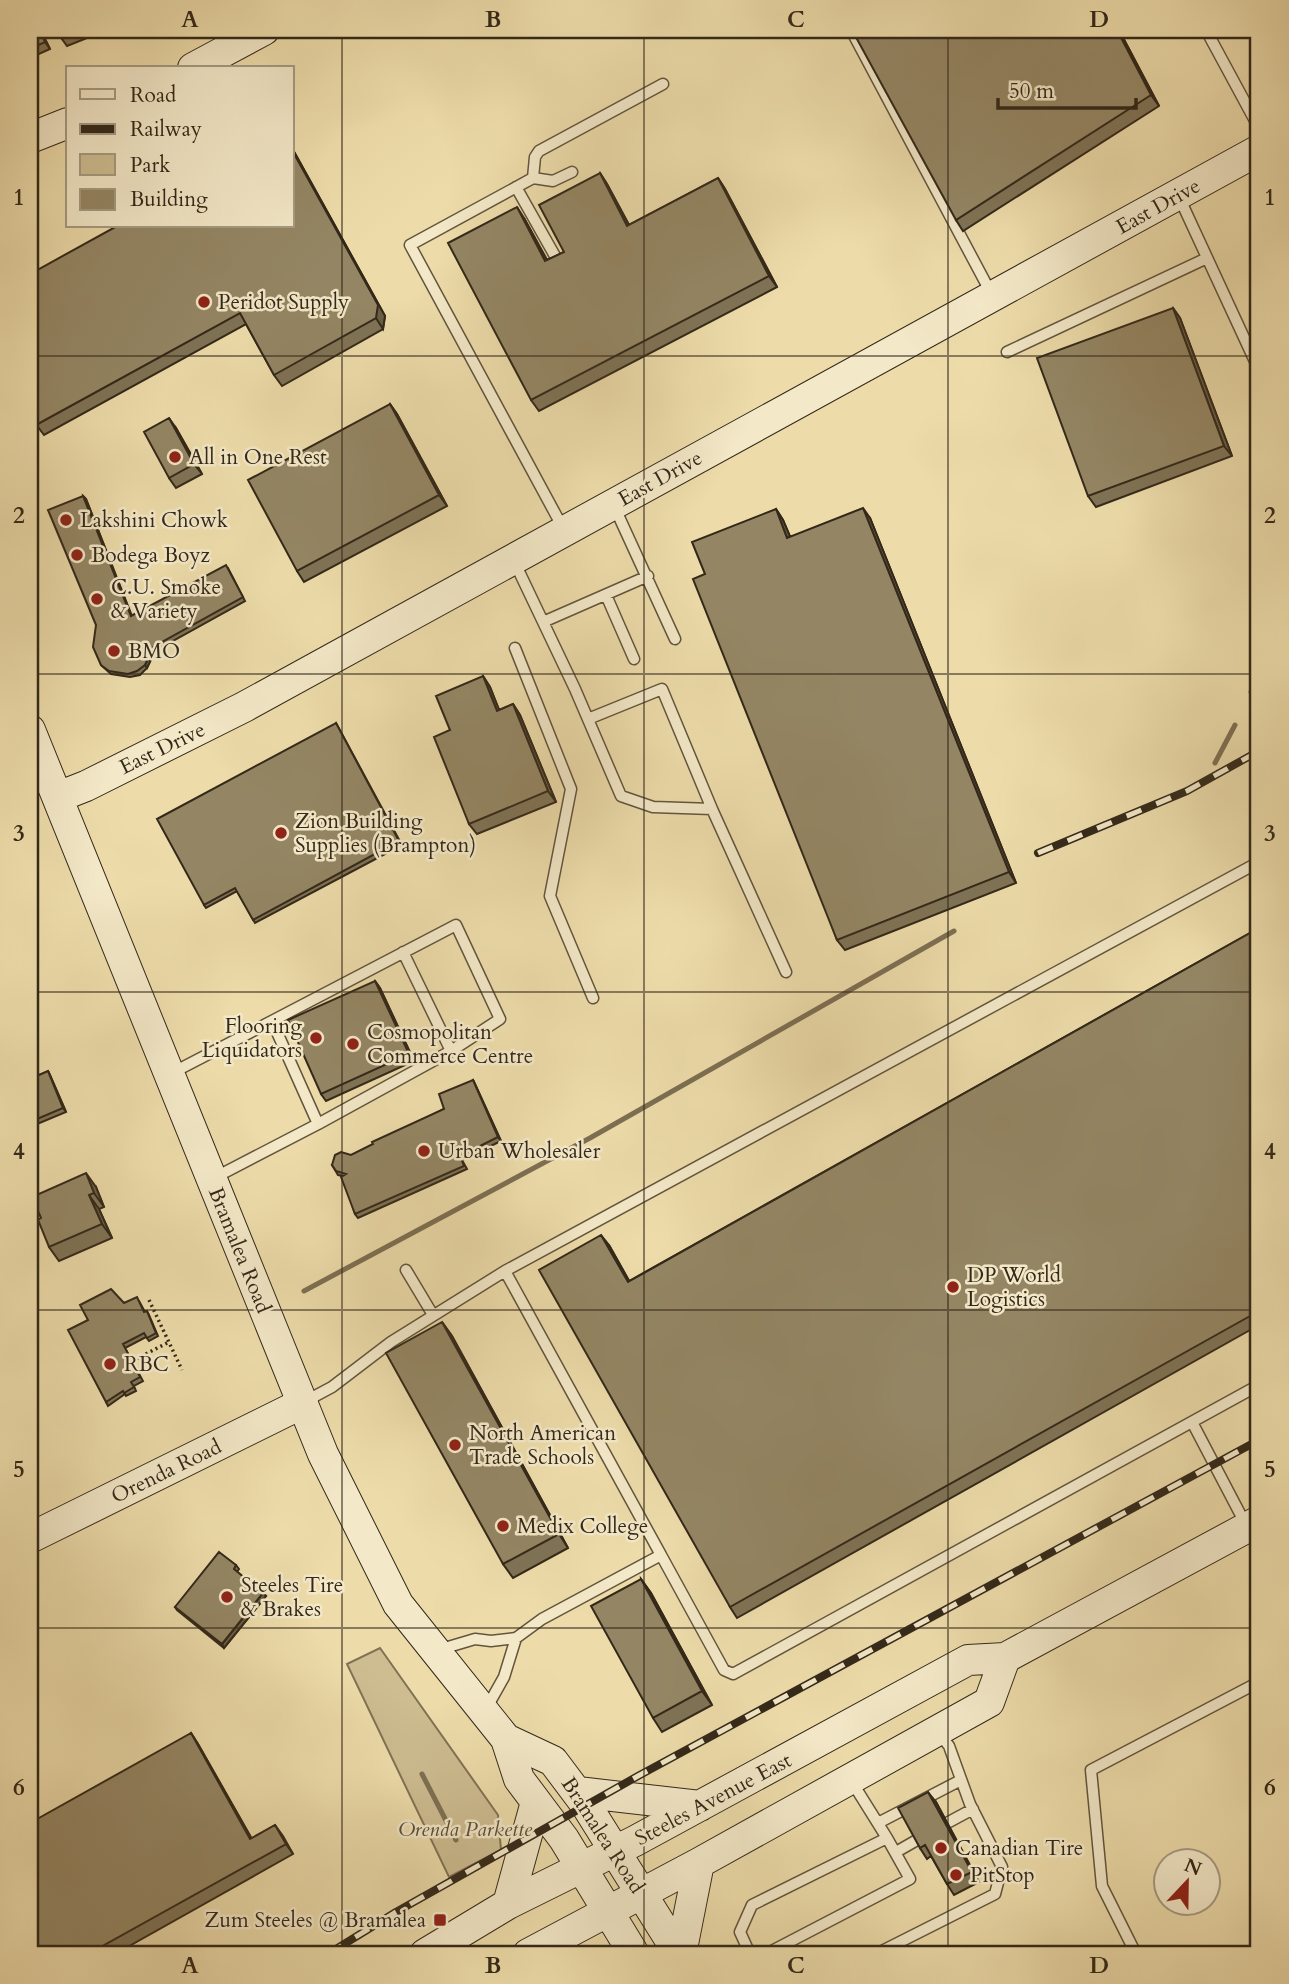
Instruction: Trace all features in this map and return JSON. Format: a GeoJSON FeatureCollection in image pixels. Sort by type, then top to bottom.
{"type":"FeatureCollection","features":[{"type":"Feature","properties":{"kind":"main road"},"geometry":{"type":"LineString","coordinates":[[197,66],[264,30]]}},
{"type":"Feature","properties":{"kind":"main road"},"geometry":{"type":"LineString","coordinates":[[30,138],[66,124]]}},
{"type":"Feature","properties":{"kind":"main road","name":"East Drive"},"geometry":{"type":"LineString","coordinates":[[58,797],[86,786],[244,707],[1258,149]]}},
{"type":"Feature","properties":{"kind":"main road","name":"Bramalea Road"},"geometry":{"type":"LineString","coordinates":[[30,730],[343,1497],[405,1614],[506,1739],[519,1779],[564,1839],[634,1954]]}},
{"type":"Feature","properties":{"kind":"main road","name":"Orenda Road"},"geometry":{"type":"LineString","coordinates":[[30,1538],[303,1403]]}},
{"type":"Feature","properties":{"kind":"main road","name":"Steeles Avenue East"},"geometry":{"type":"LineString","coordinates":[[425,1954],[508,1904],[700,1806],[968,1660],[1005,1658],[1254,1524]]}},
{"type":"Feature","properties":{"kind":"main road"},"geometry":{"type":"LineString","coordinates":[[528,1954],[699,1863],[989,1702],[1005,1658]]}},
{"type":"Feature","properties":{"kind":"main road","name":"Bramalea Road"},"geometry":{"type":"LineString","coordinates":[[506,1739],[553,1761],[578,1792],[680,1954]]}},
{"type":"Feature","properties":{"kind":"main road"},"geometry":{"type":"LineString","coordinates":[[578,1792],[700,1806]]}},
{"type":"Feature","properties":{"kind":"main road"},"geometry":{"type":"LineString","coordinates":[[508,1904],[536,1802]]}},
{"type":"Feature","properties":{"kind":"main road"},"geometry":{"type":"LineString","coordinates":[[680,1954],[699,1863]]}},
{"type":"Feature","properties":{"kind":"lane"},"geometry":{"type":"LineString","coordinates":[[851,30],[992,296]]}},
{"type":"Feature","properties":{"kind":"lane"},"geometry":{"type":"LineString","coordinates":[[1206,30],[1258,149]]}},
{"type":"Feature","properties":{"kind":"lane"},"geometry":{"type":"LineString","coordinates":[[533,178],[535,157],[539,151],[663,84]]}},
{"type":"Feature","properties":{"kind":"lane"},"geometry":{"type":"LineString","coordinates":[[564,531],[410,245],[533,178],[553,181],[572,172]]}},
{"type":"Feature","properties":{"kind":"lane"},"geometry":{"type":"LineString","coordinates":[[516,187],[555,256]]}},
{"type":"Feature","properties":{"kind":"lane"},"geometry":{"type":"LineString","coordinates":[[1178,195],[1259,370]]}},
{"type":"Feature","properties":{"kind":"lane"},"geometry":{"type":"LineString","coordinates":[[1007,352],[1207,258]]}},
{"type":"Feature","properties":{"kind":"lane"},"geometry":{"type":"LineString","coordinates":[[613,504],[675,639]]}},
{"type":"Feature","properties":{"kind":"lane"},"geometry":{"type":"LineString","coordinates":[[513,559],[621,796],[653,807],[712,809]]}},
{"type":"Feature","properties":{"kind":"lane"},"geometry":{"type":"LineString","coordinates":[[543,622],[648,576]]}},
{"type":"Feature","properties":{"kind":"lane"},"geometry":{"type":"LineString","coordinates":[[606,595],[634,659]]}},
{"type":"Feature","properties":{"kind":"lane"},"geometry":{"type":"LineString","coordinates":[[515,648],[570,789],[550,896],[593,998]]}},
{"type":"Feature","properties":{"kind":"lane"},"geometry":{"type":"LineString","coordinates":[[588,719],[662,689],[712,809],[786,972]]}},
{"type":"Feature","properties":{"kind":"lane"},"geometry":{"type":"LineString","coordinates":[[303,1403],[332,1387],[391,1342],[505,1271],[1259,862]]}},
{"type":"Feature","properties":{"kind":"lane"},"geometry":{"type":"LineString","coordinates":[[169,1074],[456,925],[500,1019],[451,1051],[212,1180]]}},
{"type":"Feature","properties":{"kind":"lane"},"geometry":{"type":"LineString","coordinates":[[403,952],[451,1051]]}},
{"type":"Feature","properties":{"kind":"lane"},"geometry":{"type":"LineString","coordinates":[[272,1021],[318,1124]]}},
{"type":"Feature","properties":{"kind":"lane"},"geometry":{"type":"LineString","coordinates":[[407,1270],[433,1315]]}},
{"type":"Feature","properties":{"kind":"lane"},"geometry":{"type":"LineString","coordinates":[[505,1271],[724,1670],[733,1674],[1259,1385]]}},
{"type":"Feature","properties":{"kind":"lane"},"geometry":{"type":"LineString","coordinates":[[1192,1422],[1254,1524]]}},
{"type":"Feature","properties":{"kind":"lane"},"geometry":{"type":"LineString","coordinates":[[436,1651],[475,1639],[491,1641],[516,1638],[542,1619],[661,1555]]}},
{"type":"Feature","properties":{"kind":"lane"},"geometry":{"type":"LineString","coordinates":[[485,1711],[504,1677],[516,1638]]}},
{"type":"Feature","properties":{"kind":"lane"},"geometry":{"type":"LineString","coordinates":[[1136,1954],[1102,1886],[1091,1770],[1259,1682]]}},
{"type":"Feature","properties":{"kind":"lane"},"geometry":{"type":"LineString","coordinates":[[876,1954],[995,1894],[1002,1867],[973,1809],[949,1746],[937,1731]]}},
{"type":"Feature","properties":{"kind":"lane"},"geometry":{"type":"LineString","coordinates":[[766,1954],[910,1879],[851,1779]]}},
{"type":"Feature","properties":{"kind":"lane"},"geometry":{"type":"LineString","coordinates":[[878,1824],[961,1780]]}},
{"type":"Feature","properties":{"kind":"lane"},"geometry":{"type":"LineString","coordinates":[[947,1823],[973,1809]]}},
{"type":"Feature","properties":{"kind":"lane"},"geometry":{"type":"LineString","coordinates":[[750,1954],[740,1932],[752,1905],[887,1838]]}},
{"type":"Feature","properties":{"kind":"lane"},"geometry":{"type":"LineString","coordinates":[[896,1852],[917,1840]]}},
{"type":"Feature","properties":{"kind":"path"},"geometry":{"type":"LineString","coordinates":[[149,1300],[182,1370]]}},
{"type":"Feature","properties":{"kind":"path"},"geometry":{"type":"LineString","coordinates":[[136,1359],[169,1342]]}},
{"type":"Feature","properties":{"kind":"green space","name":"Orenda Parkette"},"geometry":{"type":"Polygon","coordinates":[[[380,1648],[498,1815],[501,1850],[449,1877],[347,1664],[380,1648]]]}},
{"type":"Feature","properties":{"kind":"building"},"geometry":{"type":"Polygon","coordinates":[[[30,30],[44,30],[40,32],[45,42],[30,49],[30,30]]]}},
{"type":"Feature","properties":{"kind":"building"},"geometry":{"type":"Polygon","coordinates":[[[58,30],[84,30],[62,39],[58,30]]]}},
{"type":"Feature","properties":{"kind":"building"},"geometry":{"type":"Polygon","coordinates":[[[852,30],[1117,30],[1151,95],[956,220],[852,30]]]}},
{"type":"Feature","properties":{"kind":"building","name":"Peridot Supply"},"geometry":{"type":"Polygon","coordinates":[[[294,154],[378,305],[376,318],[274,375],[240,313],[36,425],[30,416],[30,274],[113,228],[294,228],[294,154]]]}},
{"type":"Feature","properties":{"kind":"building"},"geometry":{"type":"Polygon","coordinates":[[[600,173],[627,226],[718,178],[769,276],[531,400],[448,243],[517,207],[545,261],[564,252],[539,205],[600,173]]]}},
{"type":"Feature","properties":{"kind":"building"},"geometry":{"type":"Polygon","coordinates":[[[1173,308],[1224,446],[1088,496],[1037,358],[1173,308]]]}},
{"type":"Feature","properties":{"kind":"building"},"geometry":{"type":"Polygon","coordinates":[[[390,404],[439,495],[297,571],[248,480],[390,404]]]}},
{"type":"Feature","properties":{"kind":"building"},"geometry":{"type":"Polygon","coordinates":[[[169,418],[194,464],[169,478],[144,432],[169,418]]]}},
{"type":"Feature","properties":{"kind":"building"},"geometry":{"type":"Polygon","coordinates":[[[83,496],[131,616],[226,565],[243,597],[153,647],[145,665],[137,671],[128,674],[109,671],[101,665],[93,647],[96,625],[48,510],[83,496]]]}},
{"type":"Feature","properties":{"kind":"building"},"geometry":{"type":"Polygon","coordinates":[[[863,508],[1009,872],[837,940],[693,579],[705,574],[692,542],[776,509],[787,538],[863,508]]]}},
{"type":"Feature","properties":{"kind":"building"},"geometry":{"type":"Polygon","coordinates":[[[483,676],[497,711],[513,704],[548,791],[469,824],[434,737],[450,730],[436,696],[483,676]]]}},
{"type":"Feature","properties":{"kind":"building","name":"Zion Building Supplies (Brampton)"},"geometry":{"type":"Polygon","coordinates":[[[336,723],[399,841],[253,920],[235,888],[204,905],[157,819],[336,723]]]}},
{"type":"Feature","properties":{"kind":"building","name":"DP World Logistics"},"geometry":{"type":"Polygon","coordinates":[[[1259,928],[1259,1311],[730,1607],[539,1270],[601,1235],[628,1282],[1259,928]]]}},
{"type":"Feature","properties":{"kind":"building","name":"Cosmopolitan Commerce Centre"},"geometry":{"type":"Polygon","coordinates":[[[375,981],[409,1054],[321,1094],[288,1020],[375,981]]]}},
{"type":"Feature","properties":{"kind":"building"},"geometry":{"type":"Polygon","coordinates":[[[48,1071],[63,1108],[30,1122],[30,1079],[48,1071]]]}},
{"type":"Feature","properties":{"kind":"building","name":"Urban Wholesaler"},"geometry":{"type":"Polygon","coordinates":[[[473,1080],[498,1137],[460,1156],[464,1166],[355,1214],[341,1177],[346,1174],[336,1171],[332,1165],[335,1155],[341,1152],[351,1155],[373,1144],[372,1142],[444,1109],[439,1094],[473,1080]]]}},
{"type":"Feature","properties":{"kind":"building"},"geometry":{"type":"Polygon","coordinates":[[[86,1173],[94,1193],[89,1195],[102,1224],[49,1247],[32,1197],[86,1173]]]}},
{"type":"Feature","properties":{"kind":"building","name":"RBC"},"geometry":{"type":"Polygon","coordinates":[[[111,1289],[124,1303],[137,1297],[144,1312],[147,1311],[156,1333],[147,1338],[144,1333],[123,1344],[140,1377],[131,1382],[134,1387],[106,1402],[68,1330],[88,1320],[80,1305],[111,1289]]]}},
{"type":"Feature","properties":{"kind":"building"},"geometry":{"type":"Polygon","coordinates":[[[442,1322],[559,1534],[503,1564],[386,1353],[442,1322]]]}},
{"type":"Feature","properties":{"kind":"building"},"geometry":{"type":"Polygon","coordinates":[[[219,1552],[236,1565],[234,1569],[263,1593],[222,1644],[175,1607],[219,1552]]]}},
{"type":"Feature","properties":{"kind":"building"},"geometry":{"type":"Polygon","coordinates":[[[641,1579],[702,1691],[653,1718],[591,1606],[641,1579]]]}},
{"type":"Feature","properties":{"kind":"building"},"geometry":{"type":"Polygon","coordinates":[[[191,1733],[250,1839],[275,1825],[286,1844],[88,1954],[30,1954],[30,1823],[191,1733]]]}},
{"type":"Feature","properties":{"kind":"building","name":"Canadian Tire"},"geometry":{"type":"Polygon","coordinates":[[[928,1792],[972,1872],[947,1884],[925,1845],[920,1848],[898,1808],[928,1792]]]}},
{"type":"Feature","properties":{"kind":"waterway"},"geometry":{"type":"LineString","coordinates":[[1251,692],[1259,673]]}},
{"type":"Feature","properties":{"kind":"waterway"},"geometry":{"type":"LineString","coordinates":[[1215,763],[1235,725]]}},
{"type":"Feature","properties":{"kind":"waterway"},"geometry":{"type":"LineString","coordinates":[[304,1291],[590,1138],[954,931]]}},
{"type":"Feature","properties":{"kind":"waterway"},"geometry":{"type":"LineString","coordinates":[[422,1774],[456,1840]]}},
{"type":"Feature","properties":{"kind":"railway"},"geometry":{"type":"LineString","coordinates":[[1038,853],[1187,791],[1259,751]]}},
{"type":"Feature","properties":{"kind":"railway"},"geometry":{"type":"LineString","coordinates":[[328,1954],[396,1912],[638,1776],[1259,1440]]}},
{"type":"Feature","properties":{"kind":"place","name":"Peridot Supply"},"geometry":{"type":"Point","coordinates":[204,302]}},
{"type":"Feature","properties":{"kind":"place","name":"All in One Rest"},"geometry":{"type":"Point","coordinates":[175,457]}},
{"type":"Feature","properties":{"kind":"place","name":"Lakshini Chowk"},"geometry":{"type":"Point","coordinates":[66,520]}},
{"type":"Feature","properties":{"kind":"place","name":"Bodega Boyz"},"geometry":{"type":"Point","coordinates":[77,555]}},
{"type":"Feature","properties":{"kind":"place","name":"C.U. Smoke & Variety"},"geometry":{"type":"Point","coordinates":[97,599]}},
{"type":"Feature","properties":{"kind":"place","name":"BMO"},"geometry":{"type":"Point","coordinates":[114,651]}},
{"type":"Feature","properties":{"kind":"place","name":"Zion Building Supplies (Brampton)"},"geometry":{"type":"Point","coordinates":[281,833]}},
{"type":"Feature","properties":{"kind":"place","name":"Flooring Liquidators"},"geometry":{"type":"Point","coordinates":[316,1038]}},
{"type":"Feature","properties":{"kind":"place","name":"Cosmopolitan Commerce Centre"},"geometry":{"type":"Point","coordinates":[353,1044]}},
{"type":"Feature","properties":{"kind":"place","name":"Urban Wholesaler"},"geometry":{"type":"Point","coordinates":[424,1151]}},
{"type":"Feature","properties":{"kind":"place","name":"DP World Logistics"},"geometry":{"type":"Point","coordinates":[953,1287]}},
{"type":"Feature","properties":{"kind":"place","name":"RBC"},"geometry":{"type":"Point","coordinates":[110,1364]}},
{"type":"Feature","properties":{"kind":"place","name":"North American Trade Schools"},"geometry":{"type":"Point","coordinates":[455,1445]}},
{"type":"Feature","properties":{"kind":"place","name":"Medix College"},"geometry":{"type":"Point","coordinates":[503,1526]}},
{"type":"Feature","properties":{"kind":"place","name":"Steeles Tire & Brakes"},"geometry":{"type":"Point","coordinates":[227,1597]}},
{"type":"Feature","properties":{"kind":"place","name":"Canadian Tire"},"geometry":{"type":"Point","coordinates":[941,1848]}},
{"type":"Feature","properties":{"kind":"place","name":"PitStop"},"geometry":{"type":"Point","coordinates":[956,1875]}},
{"type":"Feature","properties":{"kind":"place","name":"Zum Steeles @ Bramalea"},"geometry":{"type":"Point","coordinates":[440,1920]}}]}
